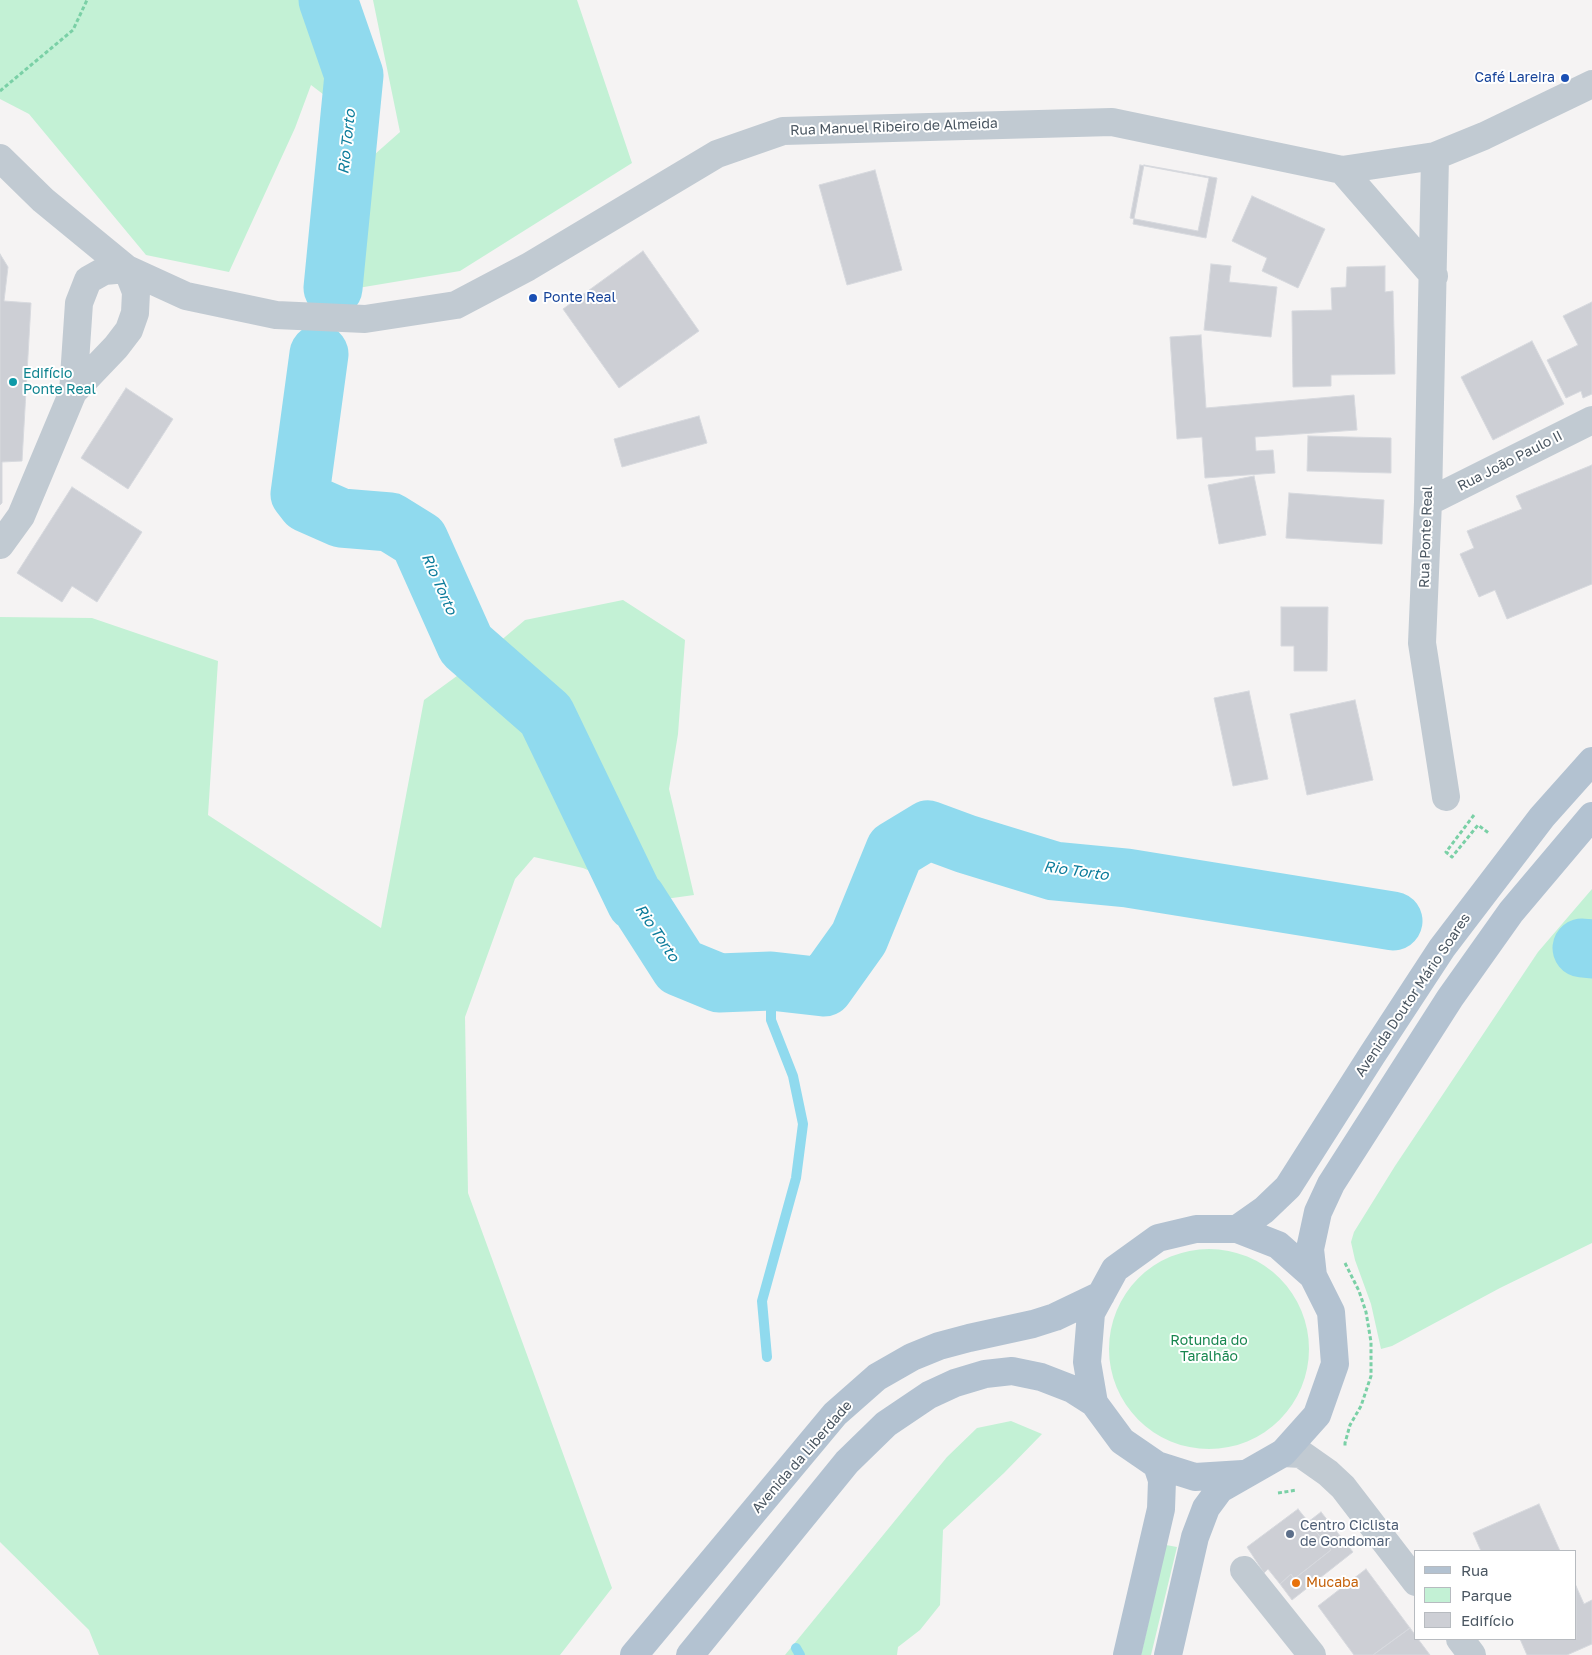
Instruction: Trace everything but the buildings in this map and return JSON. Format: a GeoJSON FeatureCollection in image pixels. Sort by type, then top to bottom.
{"type":"FeatureCollection","features":[{"type":"Feature","properties":{"kind":"main road","name":"Avenida Doutor Mário Soares"},"geometry":{"type":"LineString","coordinates":[[1237,1229],[1264,1210],[1288,1187],[1442,948],[1542,817],[1592,761]]}},
{"type":"Feature","properties":{"kind":"main road"},"geometry":{"type":"LineString","coordinates":[[1168,1655],[1196,1537],[1206,1508],[1220,1488],[1283,1453],[1317,1415],[1335,1364],[1331,1312],[1313,1276],[1310,1248],[1318,1212],[1331,1184],[1450,998],[1506,919],[1592,816]]}},
{"type":"Feature","properties":{"kind":"main road"},"geometry":{"type":"LineString","coordinates":[[1094,1403],[1087,1362],[1091,1313],[1115,1270],[1158,1238],[1196,1229],[1237,1229],[1278,1244],[1313,1276]]}},
{"type":"Feature","properties":{"kind":"main road","name":"Avenida da Liberdade"},"geometry":{"type":"LineString","coordinates":[[634,1655],[835,1414],[877,1378],[912,1357],[939,1346],[1033,1324],[1055,1317],[1101,1295]]}},
{"type":"Feature","properties":{"kind":"main road"},"geometry":{"type":"LineString","coordinates":[[690,1655],[847,1462],[886,1424],[929,1395],[955,1383],[985,1374],[1012,1371],[1041,1377],[1072,1390],[1094,1403],[1122,1441],[1157,1465],[1195,1476],[1243,1474]]}},
{"type":"Feature","properties":{"kind":"main road"},"geometry":{"type":"LineString","coordinates":[[1128,1655],[1161,1509],[1162,1480],[1157,1465]]}},
{"type":"Feature","properties":{"kind":"street","name":"Rua Manuel Ribeiro de Almeida"},"geometry":{"type":"LineString","coordinates":[[0,158],[43,200],[127,269],[186,296],[276,315],[365,319],[456,305],[528,267],[717,154],[783,130],[1112,122],[1342,170],[1435,156],[1484,136],[1592,84]]}},
{"type":"Feature","properties":{"kind":"street","name":"Rua Ponte Real"},"geometry":{"type":"LineString","coordinates":[[1435,156],[1428,502],[1422,643],[1446,797]]}},
{"type":"Feature","properties":{"kind":"street"},"geometry":{"type":"LineString","coordinates":[[1342,170],[1434,276]]}},
{"type":"Feature","properties":{"kind":"street"},"geometry":{"type":"LineString","coordinates":[[0,545],[22,516],[73,392],[79,303],[88,280],[104,271],[127,269],[136,292],[135,313],[129,330],[116,347],[73,392]]}},
{"type":"Feature","properties":{"kind":"street","name":"Rua João Paulo II"},"geometry":{"type":"LineString","coordinates":[[1428,502],[1592,420]]}},
{"type":"Feature","properties":{"kind":"street"},"geometry":{"type":"LineString","coordinates":[[1317,1415],[1316,1437],[1328,1473]]}},
{"type":"Feature","properties":{"kind":"street"},"geometry":{"type":"LineString","coordinates":[[1283,1453],[1302,1454],[1328,1473],[1343,1487],[1414,1579]]}},
{"type":"Feature","properties":{"kind":"street"},"geometry":{"type":"LineString","coordinates":[[1244,1570],[1312,1655]]}},
{"type":"Feature","properties":{"kind":"street"},"geometry":{"type":"LineString","coordinates":[[1461,1640],[1472,1655]]}},
{"type":"Feature","properties":{"kind":"path"},"geometry":{"type":"LineString","coordinates":[[0,91],[73,30],[87,0]]}},
{"type":"Feature","properties":{"kind":"path"},"geometry":{"type":"LineString","coordinates":[[1474,815],[1446,852],[1452,857],[1478,825],[1490,834]]}},
{"type":"Feature","properties":{"kind":"path"},"geometry":{"type":"LineString","coordinates":[[1342,1254],[1344,1263],[1359,1291],[1366,1312],[1371,1342],[1371,1376],[1361,1406],[1350,1425],[1345,1443],[1346,1450]]}},
{"type":"Feature","properties":{"kind":"green space"},"geometry":{"type":"Polygon","coordinates":[[[0,0],[323,0],[330,34],[345,72],[336,104],[311,85],[295,128],[229,272],[146,255],[29,114],[0,99],[0,0]]]}},
{"type":"Feature","properties":{"kind":"green space"},"geometry":{"type":"Polygon","coordinates":[[[373,0],[577,0],[632,163],[460,271],[346,290],[366,162],[400,132],[373,0]]]}},
{"type":"Feature","properties":{"kind":"green space"},"geometry":{"type":"Polygon","coordinates":[[[623,600],[685,640],[678,734],[669,789],[694,895],[658,900],[583,868],[534,857],[515,879],[465,1017],[468,1193],[612,1588],[560,1655],[99,1655],[89,1630],[0,1542],[0,617],[92,618],[218,661],[208,815],[381,928],[424,700],[472,665],[525,620],[623,600]]]}},
{"type":"Feature","properties":{"kind":"green space"},"geometry":{"type":"Polygon","coordinates":[[[1592,889],[1592,1243],[1500,1288],[1392,1346],[1381,1349],[1371,1304],[1355,1260],[1351,1242],[1354,1232],[1395,1166],[1538,952],[1592,889]]]}},
{"type":"Feature","properties":{"kind":"green space","name":"Rotunda do Taralhão"},"geometry":{"type":"Polygon","coordinates":[[[1209,1249],[1238,1253],[1265,1266],[1280,1278],[1292,1293],[1305,1320],[1309,1349],[1305,1378],[1292,1405],[1280,1420],[1265,1432],[1238,1445],[1209,1449],[1180,1445],[1153,1432],[1138,1420],[1126,1405],[1113,1378],[1109,1349],[1113,1320],[1126,1293],[1138,1278],[1153,1266],[1180,1253],[1209,1249]]]}},
{"type":"Feature","properties":{"kind":"green space"},"geometry":{"type":"Polygon","coordinates":[[[1011,1421],[1042,1434],[1004,1473],[943,1530],[940,1605],[920,1630],[898,1647],[897,1655],[785,1655],[947,1457],[977,1428],[1011,1421]]]}},
{"type":"Feature","properties":{"kind":"green space"},"geometry":{"type":"Polygon","coordinates":[[[1166,1545],[1177,1547],[1151,1655],[1141,1655],[1166,1545]]]}},
{"type":"Feature","properties":{"kind":"waterway","name":"Rio Torto"},"geometry":{"type":"LineString","coordinates":[[328,0],[354,75],[333,288]]}},
{"type":"Feature","properties":{"kind":"waterway","name":"Rio Torto"},"geometry":{"type":"LineString","coordinates":[[319,354],[300,494],[307,503],[341,518],[390,522],[419,540],[466,645],[546,715],[636,902],[637,900],[680,967],[719,983],[771,981],[824,987],[859,938],[895,850],[928,830],[966,844],[1054,871],[1127,878],[1393,921]]}},
{"type":"Feature","properties":{"kind":"waterway","name":"Rio Torto"},"geometry":{"type":"LineString","coordinates":[[1582,948],[1592,949]]}},
{"type":"Feature","properties":{"kind":"waterway"},"geometry":{"type":"LineString","coordinates":[[767,1357],[762,1301],[796,1178],[803,1124],[793,1076],[771,1020],[771,981]]}},
{"type":"Feature","properties":{"kind":"waterway"},"geometry":{"type":"LineString","coordinates":[[796,1648],[800,1655]]}},
{"type":"Feature","properties":{"kind":"place","name":"Café Lareira"},"geometry":{"type":"Point","coordinates":[1565,78]}},
{"type":"Feature","properties":{"kind":"place","name":"Ponte Real"},"geometry":{"type":"Point","coordinates":[533,298]}},
{"type":"Feature","properties":{"kind":"place","name":"Edifício Ponte Real"},"geometry":{"type":"Point","coordinates":[13,382]}},
{"type":"Feature","properties":{"kind":"place","name":"Centro Ciclista de Gondomar"},"geometry":{"type":"Point","coordinates":[1290,1534]}},
{"type":"Feature","properties":{"kind":"place","name":"Mucaba"},"geometry":{"type":"Point","coordinates":[1296,1583]}}]}
